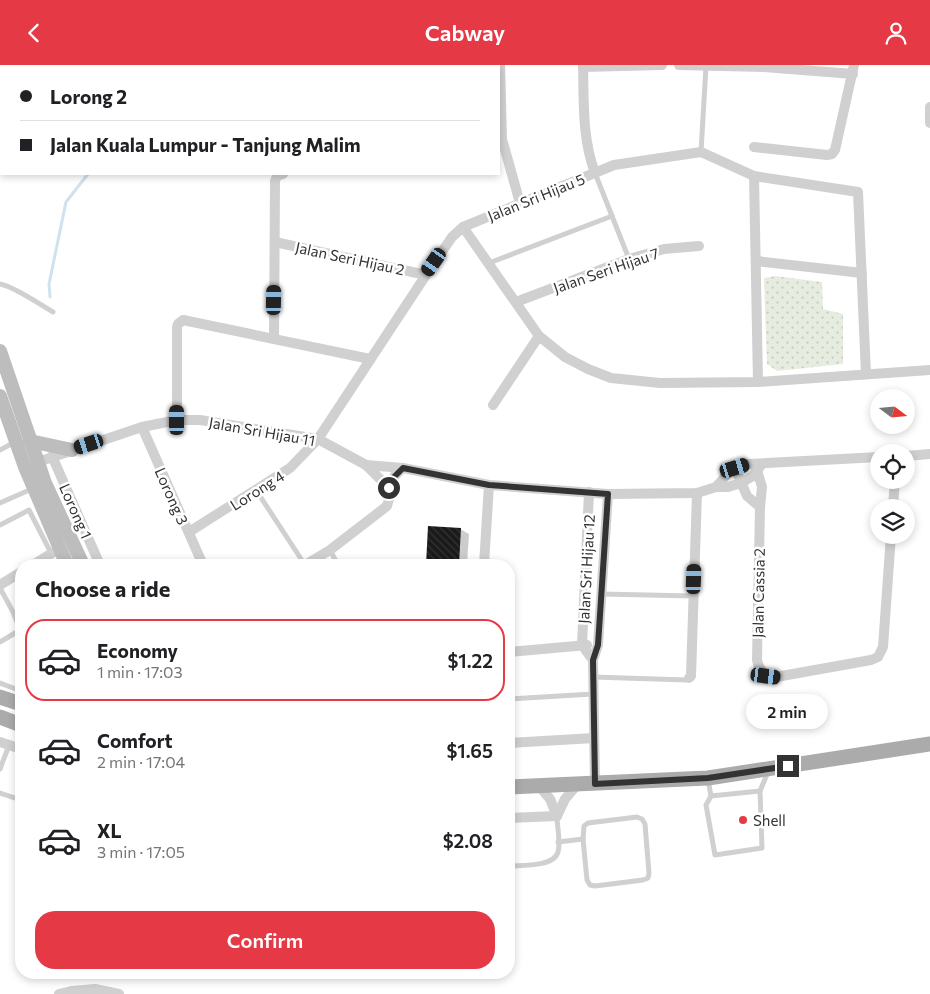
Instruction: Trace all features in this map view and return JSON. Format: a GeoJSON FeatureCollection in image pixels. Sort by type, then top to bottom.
{"type":"FeatureCollection","features":[{"type":"Feature","properties":{"kind":"main road"},"geometry":{"type":"LineString","coordinates":[[0,697],[15,702]]}},
{"type":"Feature","properties":{"kind":"main road"},"geometry":{"type":"LineString","coordinates":[[0,717],[15,723]]}},
{"type":"Feature","properties":{"kind":"main road"},"geometry":{"type":"LineString","coordinates":[[515,787],[708,778],[930,744]]}},
{"type":"Feature","properties":{"kind":"street"},"geometry":{"type":"LineString","coordinates":[[500,65],[500,139],[520,203]]}},
{"type":"Feature","properties":{"kind":"street"},"geometry":{"type":"LineString","coordinates":[[595,173],[588,155],[585,135],[583,66],[662,65]]}},
{"type":"Feature","properties":{"kind":"street"},"geometry":{"type":"LineString","coordinates":[[679,65],[854,69],[832,154],[754,147]]}},
{"type":"Feature","properties":{"kind":"street"},"geometry":{"type":"LineString","coordinates":[[930,107],[930,123]]}},
{"type":"Feature","properties":{"kind":"street"},"geometry":{"type":"LineString","coordinates":[[701,152],[754,176],[858,192],[866,374]]}},
{"type":"Feature","properties":{"kind":"street","name":"Jalan Sri Hijau 5"},"geometry":{"type":"LineString","coordinates":[[318,439],[426,275],[452,237],[463,227],[614,165],[701,152]]}},
{"type":"Feature","properties":{"kind":"street"},"geometry":{"type":"LineString","coordinates":[[274,339],[275,181],[281,175]]}},
{"type":"Feature","properties":{"kind":"street"},"geometry":{"type":"LineString","coordinates":[[754,176],[758,382]]}},
{"type":"Feature","properties":{"kind":"street"},"geometry":{"type":"LineString","coordinates":[[463,227],[539,336],[565,357],[611,378],[660,383],[758,382],[930,370]]}},
{"type":"Feature","properties":{"kind":"street","name":"Jalan Seri Hijau 2"},"geometry":{"type":"LineString","coordinates":[[275,242],[426,275]]}},
{"type":"Feature","properties":{"kind":"street","name":"Jalan Seri Hijau 7"},"geometry":{"type":"LineString","coordinates":[[516,302],[629,259],[664,249],[699,246]]}},
{"type":"Feature","properties":{"kind":"street"},"geometry":{"type":"LineString","coordinates":[[756,261],[862,273]]}},
{"type":"Feature","properties":{"kind":"street"},"geometry":{"type":"LineString","coordinates":[[177,420],[177,327],[180,322],[186,320],[370,359]]}},
{"type":"Feature","properties":{"kind":"street"},"geometry":{"type":"LineString","coordinates":[[493,405],[539,336]]}},
{"type":"Feature","properties":{"kind":"street"},"geometry":{"type":"LineString","coordinates":[[0,351],[23,441],[31,464],[34,488],[56,551],[62,559]]}},
{"type":"Feature","properties":{"kind":"street"},"geometry":{"type":"LineString","coordinates":[[0,399],[23,441]]}},
{"type":"Feature","properties":{"kind":"street","name":"Jalan Sri Hijau 11"},"geometry":{"type":"LineString","coordinates":[[31,464],[142,427],[177,420],[200,420],[318,439],[366,465],[389,488]]}},
{"type":"Feature","properties":{"kind":"street","name":"Lorong 3"},"geometry":{"type":"LineString","coordinates":[[142,427],[200,559]]}},
{"type":"Feature","properties":{"kind":"street","name":"Lorong 4"},"geometry":{"type":"LineString","coordinates":[[188,532],[290,469],[318,439]]}},
{"type":"Feature","properties":{"kind":"street"},"geometry":{"type":"LineString","coordinates":[[23,441],[72,450]]}},
{"type":"Feature","properties":{"kind":"street"},"geometry":{"type":"LineString","coordinates":[[915,455],[930,454]]}},
{"type":"Feature","properties":{"kind":"street","name":"Lorong 1"},"geometry":{"type":"LineString","coordinates":[[52,456],[97,559]]}},
{"type":"Feature","properties":{"kind":"street"},"geometry":{"type":"LineString","coordinates":[[716,487],[725,475],[735,468],[870,458]]}},
{"type":"Feature","properties":{"kind":"street"},"geometry":{"type":"LineString","coordinates":[[31,464],[45,483],[80,559]]}},
{"type":"Feature","properties":{"kind":"street","name":"Jalan Sri Hijau 11"},"geometry":{"type":"LineString","coordinates":[[366,465],[403,468],[489,485],[608,494],[696,493],[716,487],[728,487],[741,483]]}},
{"type":"Feature","properties":{"kind":"street"},"geometry":{"type":"LineString","coordinates":[[741,483],[758,466]]}},
{"type":"Feature","properties":{"kind":"street","name":"Jalan Cassia 2"},"geometry":{"type":"LineString","coordinates":[[758,466],[762,487],[757,660],[759,669],[766,676],[776,677],[871,660],[878,657],[883,647],[890,544]]}},
{"type":"Feature","properties":{"kind":"street"},"geometry":{"type":"LineString","coordinates":[[316,559],[387,506],[392,479],[403,468]]}},
{"type":"Feature","properties":{"kind":"street"},"geometry":{"type":"LineString","coordinates":[[735,468],[747,496],[760,507]]}},
{"type":"Feature","properties":{"kind":"street"},"geometry":{"type":"LineString","coordinates":[[484,559],[489,485]]}},
{"type":"Feature","properties":{"kind":"street","name":"Jalan Sri Hijau 12"},"geometry":{"type":"LineString","coordinates":[[582,645],[589,492]]}},
{"type":"Feature","properties":{"kind":"street"},"geometry":{"type":"LineString","coordinates":[[689,678],[696,493]]}},
{"type":"Feature","properties":{"kind":"street","name":"Jalan Sri Hijau 12"},"geometry":{"type":"LineString","coordinates":[[595,784],[593,660],[598,645],[608,494]]}},
{"type":"Feature","properties":{"kind":"street"},"geometry":{"type":"LineString","coordinates":[[45,559],[56,551]]}},
{"type":"Feature","properties":{"kind":"street"},"geometry":{"type":"LineString","coordinates":[[0,587],[15,576]]}},
{"type":"Feature","properties":{"kind":"street"},"geometry":{"type":"LineString","coordinates":[[582,645],[593,660]]}},
{"type":"Feature","properties":{"kind":"street"},"geometry":{"type":"LineString","coordinates":[[515,651],[598,645]]}},
{"type":"Feature","properties":{"kind":"street"},"geometry":{"type":"LineString","coordinates":[[515,743],[594,738]]}},
{"type":"Feature","properties":{"kind":"street"},"geometry":{"type":"LineString","coordinates":[[557,816],[565,799],[576,785]]}},
{"type":"Feature","properties":{"kind":"street"},"geometry":{"type":"LineString","coordinates":[[540,787],[550,799],[557,816]]}},
{"type":"Feature","properties":{"kind":"street"},"geometry":{"type":"LineString","coordinates":[[515,818],[557,816]]}},
{"type":"Feature","properties":{"kind":"street"},"geometry":{"type":"LineString","coordinates":[[59,994],[95,989],[119,994]]}},
{"type":"Feature","properties":{"kind":"lane"},"geometry":{"type":"LineString","coordinates":[[701,152],[706,66]]}},
{"type":"Feature","properties":{"kind":"lane"},"geometry":{"type":"LineString","coordinates":[[595,173],[629,259]]}},
{"type":"Feature","properties":{"kind":"lane"},"geometry":{"type":"LineString","coordinates":[[488,263],[612,216]]}},
{"type":"Feature","properties":{"kind":"lane"},"geometry":{"type":"LineString","coordinates":[[0,284],[10,287],[53,312]]}},
{"type":"Feature","properties":{"kind":"lane"},"geometry":{"type":"LineString","coordinates":[[0,449],[23,441]]}},
{"type":"Feature","properties":{"kind":"lane"},"geometry":{"type":"LineString","coordinates":[[0,503],[34,488]]}},
{"type":"Feature","properties":{"kind":"lane"},"geometry":{"type":"LineString","coordinates":[[256,490],[305,559]]}},
{"type":"Feature","properties":{"kind":"lane"},"geometry":{"type":"LineString","coordinates":[[0,525],[29,510],[56,551]]}},
{"type":"Feature","properties":{"kind":"lane"},"geometry":{"type":"LineString","coordinates":[[330,549],[335,559]]}},
{"type":"Feature","properties":{"kind":"lane"},"geometry":{"type":"LineString","coordinates":[[0,587],[15,617]]}},
{"type":"Feature","properties":{"kind":"lane"},"geometry":{"type":"LineString","coordinates":[[601,595],[693,596]]}},
{"type":"Feature","properties":{"kind":"lane"},"geometry":{"type":"LineString","coordinates":[[0,641],[15,634]]}},
{"type":"Feature","properties":{"kind":"lane"},"geometry":{"type":"LineString","coordinates":[[593,677],[687,680],[689,678]]}},
{"type":"Feature","properties":{"kind":"lane"},"geometry":{"type":"LineString","coordinates":[[0,683],[15,689]]}},
{"type":"Feature","properties":{"kind":"lane"},"geometry":{"type":"LineString","coordinates":[[515,699],[594,694]]}},
{"type":"Feature","properties":{"kind":"lane"},"geometry":{"type":"LineString","coordinates":[[0,769],[5,743]]}},
{"type":"Feature","properties":{"kind":"lane"},"geometry":{"type":"LineString","coordinates":[[708,778],[711,796],[706,805],[715,855],[762,848],[760,791],[769,769]]}},
{"type":"Feature","properties":{"kind":"lane"},"geometry":{"type":"LineString","coordinates":[[711,796],[760,791]]}},
{"type":"Feature","properties":{"kind":"lane"},"geometry":{"type":"LineString","coordinates":[[0,793],[15,798]]}},
{"type":"Feature","properties":{"kind":"lane"},"geometry":{"type":"LineString","coordinates":[[515,866],[546,863],[556,856],[559,850],[557,816]]}},
{"type":"Feature","properties":{"kind":"lane"},"geometry":{"type":"LineString","coordinates":[[637,817],[642,819],[645,824],[646,833],[648,878],[595,886],[590,885],[587,880],[583,839],[582,828],[588,823],[637,817]]}},
{"type":"Feature","properties":{"kind":"lane"},"geometry":{"type":"LineString","coordinates":[[558,842],[583,839]]}},
{"type":"Feature","properties":{"kind":"shaded area"},"geometry":{"type":"Polygon","coordinates":[[[775,276],[822,282],[823,309],[843,314],[843,364],[777,371],[767,364],[764,278],[775,276]]]}},
{"type":"Feature","properties":{"kind":"building"},"geometry":{"type":"Polygon","coordinates":[[[428,526],[461,528],[459,559],[426,559],[428,526]]]}},
{"type":"Feature","properties":{"kind":"waterway"},"geometry":{"type":"LineString","coordinates":[[50,297],[49,284],[66,202],[87,175]]}},
{"type":"Feature","properties":{"kind":"place","name":"Shell"},"geometry":{"type":"Point","coordinates":[743,820]}},
{"type":"Feature","properties":{"kind":"route"},"geometry":{"type":"LineString","coordinates":[[389,488],[392,479],[403,468],[489,485],[608,494],[598,645],[593,660],[595,784],[708,778],[788,766]]}}]}
